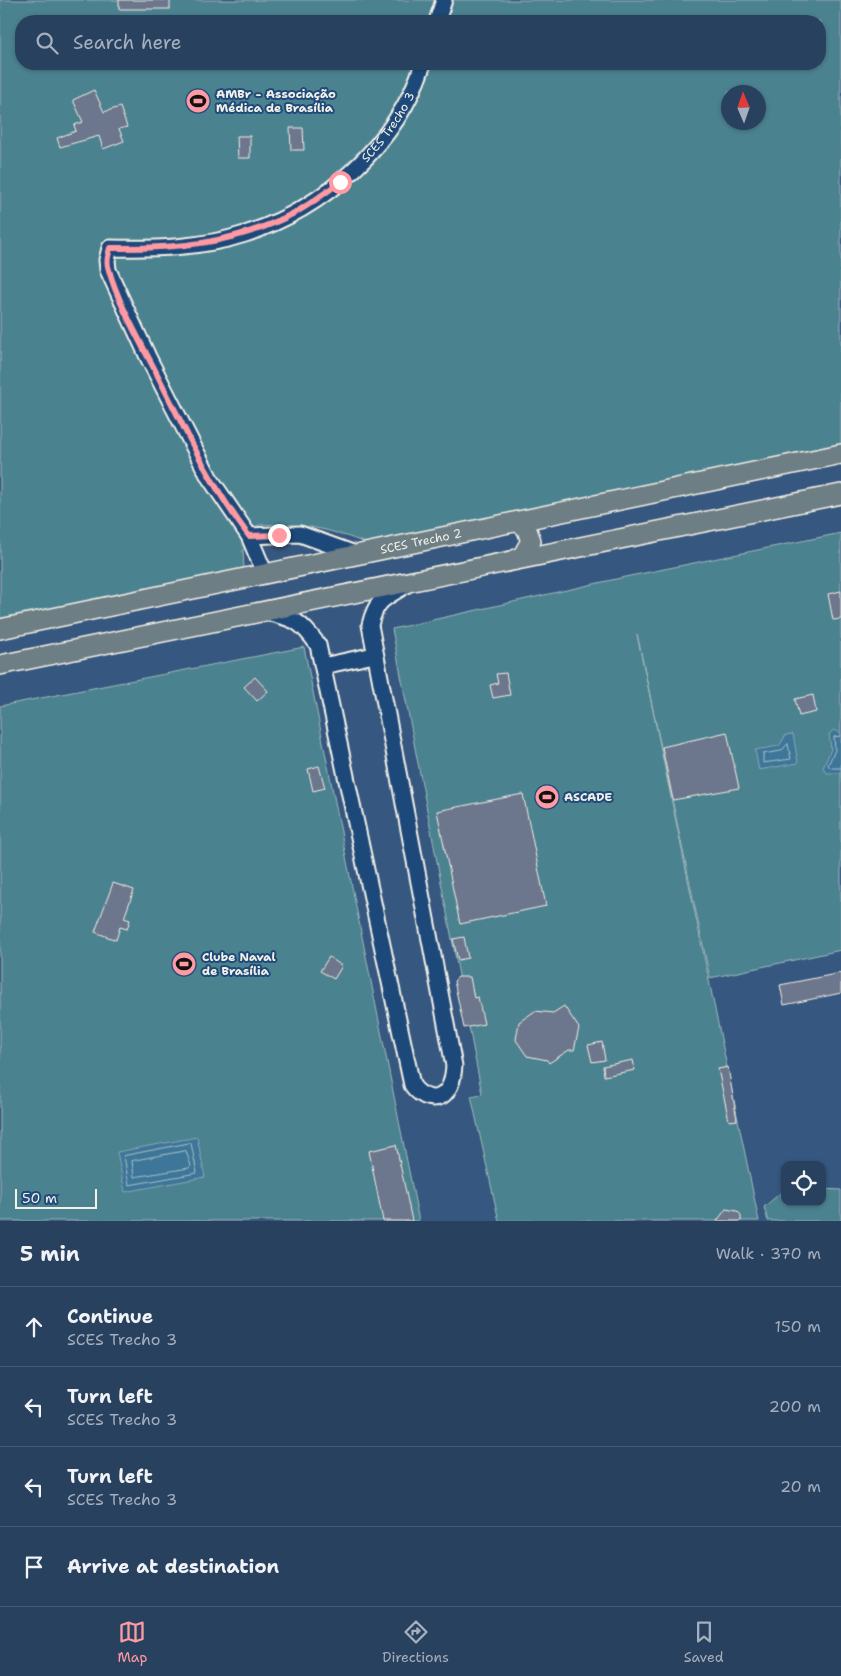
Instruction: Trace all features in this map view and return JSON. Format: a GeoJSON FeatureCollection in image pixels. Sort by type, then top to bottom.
{"type":"FeatureCollection","features":[{"type":"Feature","properties":{"kind":"main road","name":"SCES Trecho 2"},"geometry":{"type":"LineString","coordinates":[[0,629],[841,454]]}},
{"type":"Feature","properties":{"kind":"main road"},"geometry":{"type":"LineString","coordinates":[[0,665],[841,494]]}},
{"type":"Feature","properties":{"kind":"main road"},"geometry":{"type":"LineString","coordinates":[[515,560],[529,547],[531,541],[526,526],[517,522]]}},
{"type":"Feature","properties":{"kind":"street"},"geometry":{"type":"LineString","coordinates":[[439,15],[444,0]]}},
{"type":"Feature","properties":{"kind":"street","name":"SCES Trecho 3"},"geometry":{"type":"LineString","coordinates":[[264,574],[249,536],[209,477],[148,357],[108,270],[107,260],[110,248],[149,249],[198,245],[245,234],[296,212],[340,182],[380,142],[398,114],[420,70]]}},
{"type":"Feature","properties":{"kind":"street"},"geometry":{"type":"LineString","coordinates":[[249,536],[300,534],[358,555]]}},
{"type":"Feature","properties":{"kind":"street"},"geometry":{"type":"LineString","coordinates":[[265,612],[294,619],[306,629],[318,645],[412,1085],[418,1094],[429,1098],[440,1096],[447,1092],[451,1083],[454,1066],[374,655],[370,625],[374,609],[381,600],[411,582]]}},
{"type":"Feature","properties":{"kind":"street"},"geometry":{"type":"LineString","coordinates":[[323,666],[374,655]]}},
{"type":"Feature","properties":{"kind":"green space"},"geometry":{"type":"Polygon","coordinates":[[[0,0],[841,0],[841,445],[368,544],[327,530],[302,526],[258,525],[243,550],[244,568],[0,620],[0,0]]]}},
{"type":"Feature","properties":{"kind":"green space","name":"ASCADE"},"geometry":{"type":"Polygon","coordinates":[[[841,533],[841,950],[710,978],[637,634],[759,1221],[499,1221],[471,1096],[482,1094],[392,629],[625,577],[841,533]]]}},
{"type":"Feature","properties":{"kind":"green space","name":"Clube Naval de Brasília"},"geometry":{"type":"Polygon","coordinates":[[[304,647],[419,1221],[0,1221],[0,706],[304,647]]]}},
{"type":"Feature","properties":{"kind":"green space"},"geometry":{"type":"Polygon","coordinates":[[[826,1189],[841,1190],[841,1221],[768,1221],[764,1207],[781,1192],[781,1206],[826,1206],[826,1189]]]}},
{"type":"Feature","properties":{"kind":"water"},"geometry":{"type":"Polygon","coordinates":[[[834,730],[841,733],[841,773],[827,773],[823,768],[831,749],[829,734],[834,730]]]}},
{"type":"Feature","properties":{"kind":"water"},"geometry":{"type":"Polygon","coordinates":[[[793,734],[798,763],[759,770],[755,750],[779,746],[786,735],[793,734]]]}},
{"type":"Feature","properties":{"kind":"water"},"geometry":{"type":"Polygon","coordinates":[[[197,1137],[205,1177],[125,1192],[117,1152],[197,1137]]]}},
{"type":"Feature","properties":{"kind":"building"},"geometry":{"type":"Polygon","coordinates":[[[119,0],[170,0],[170,9],[119,9],[119,0]]]}},
{"type":"Feature","properties":{"kind":"building"},"geometry":{"type":"Polygon","coordinates":[[[94,90],[104,112],[120,107],[127,127],[119,129],[124,141],[103,149],[99,136],[60,147],[57,138],[76,131],[74,125],[83,122],[73,100],[94,90]]]}},
{"type":"Feature","properties":{"kind":"building"},"geometry":{"type":"Polygon","coordinates":[[[290,128],[303,128],[304,150],[291,150],[290,128]]]}},
{"type":"Feature","properties":{"kind":"building"},"geometry":{"type":"Polygon","coordinates":[[[237,136],[250,136],[250,158],[238,158],[237,136]]]}},
{"type":"Feature","properties":{"kind":"building"},"geometry":{"type":"Polygon","coordinates":[[[841,591],[841,619],[833,620],[828,594],[841,591]]]}},
{"type":"Feature","properties":{"kind":"building"},"geometry":{"type":"Polygon","coordinates":[[[506,673],[510,695],[493,698],[490,685],[498,683],[496,674],[506,673]]]}},
{"type":"Feature","properties":{"kind":"building"},"geometry":{"type":"Polygon","coordinates":[[[255,677],[268,691],[257,701],[244,687],[255,677]]]}},
{"type":"Feature","properties":{"kind":"building"},"geometry":{"type":"Polygon","coordinates":[[[813,695],[816,712],[799,716],[795,699],[813,695]]]}},
{"type":"Feature","properties":{"kind":"building"},"geometry":{"type":"Polygon","coordinates":[[[727,732],[739,788],[673,800],[662,747],[727,732]]]}},
{"type":"Feature","properties":{"kind":"building"},"geometry":{"type":"Polygon","coordinates":[[[319,766],[325,788],[313,791],[308,769],[319,766]]]}},
{"type":"Feature","properties":{"kind":"building"},"geometry":{"type":"Polygon","coordinates":[[[523,794],[546,906],[460,924],[437,811],[523,794]]]}},
{"type":"Feature","properties":{"kind":"building"},"geometry":{"type":"Polygon","coordinates":[[[113,883],[134,890],[124,918],[130,920],[127,929],[120,927],[116,940],[95,932],[113,883]]]}},
{"type":"Feature","properties":{"kind":"building"},"geometry":{"type":"Polygon","coordinates":[[[464,937],[468,958],[458,960],[453,939],[464,937]]]}},
{"type":"Feature","properties":{"kind":"building"},"geometry":{"type":"Polygon","coordinates":[[[329,957],[342,966],[334,979],[320,971],[329,957]]]}},
{"type":"Feature","properties":{"kind":"building"},"geometry":{"type":"Polygon","coordinates":[[[841,973],[841,993],[784,1005],[780,985],[841,973]]]}},
{"type":"Feature","properties":{"kind":"building"},"geometry":{"type":"Polygon","coordinates":[[[458,977],[470,977],[474,998],[478,997],[484,1024],[464,1028],[454,981],[458,977]]]}},
{"type":"Feature","properties":{"kind":"building"},"geometry":{"type":"Polygon","coordinates":[[[564,1006],[579,1028],[574,1050],[569,1050],[549,1063],[547,1060],[527,1056],[516,1040],[519,1022],[535,1011],[553,1013],[564,1006]]]}},
{"type":"Feature","properties":{"kind":"building"},"geometry":{"type":"Polygon","coordinates":[[[602,1042],[605,1060],[592,1062],[588,1045],[602,1042]]]}},
{"type":"Feature","properties":{"kind":"building"},"geometry":{"type":"Polygon","coordinates":[[[633,1060],[635,1070],[604,1076],[603,1066],[633,1060]]]}},
{"type":"Feature","properties":{"kind":"building"},"geometry":{"type":"Polygon","coordinates":[[[728,1067],[737,1120],[729,1121],[718,1069],[728,1067]]]}},
{"type":"Feature","properties":{"kind":"building"},"geometry":{"type":"Polygon","coordinates":[[[396,1145],[412,1221],[383,1221],[369,1151],[396,1145]]]}},
{"type":"Feature","properties":{"kind":"building"},"geometry":{"type":"Polygon","coordinates":[[[726,1209],[737,1211],[741,1215],[741,1221],[717,1221],[726,1209]]]}},
{"type":"Feature","properties":{"kind":"place","name":"AMBr - Associação Médica de Brasília"},"geometry":{"type":"Point","coordinates":[198,101]}},
{"type":"Feature","properties":{"kind":"place","name":"ASCADE"},"geometry":{"type":"Point","coordinates":[547,797]}},
{"type":"Feature","properties":{"kind":"place","name":"Clube Naval de Brasília"},"geometry":{"type":"Point","coordinates":[184,964]}},
{"type":"Feature","properties":{"kind":"route"},"geometry":{"type":"LineString","coordinates":[[279,535],[249,536],[229,509],[209,477],[135,331],[108,270],[107,260],[110,248],[149,249],[198,245],[245,234],[296,212],[340,182]]}}]}
